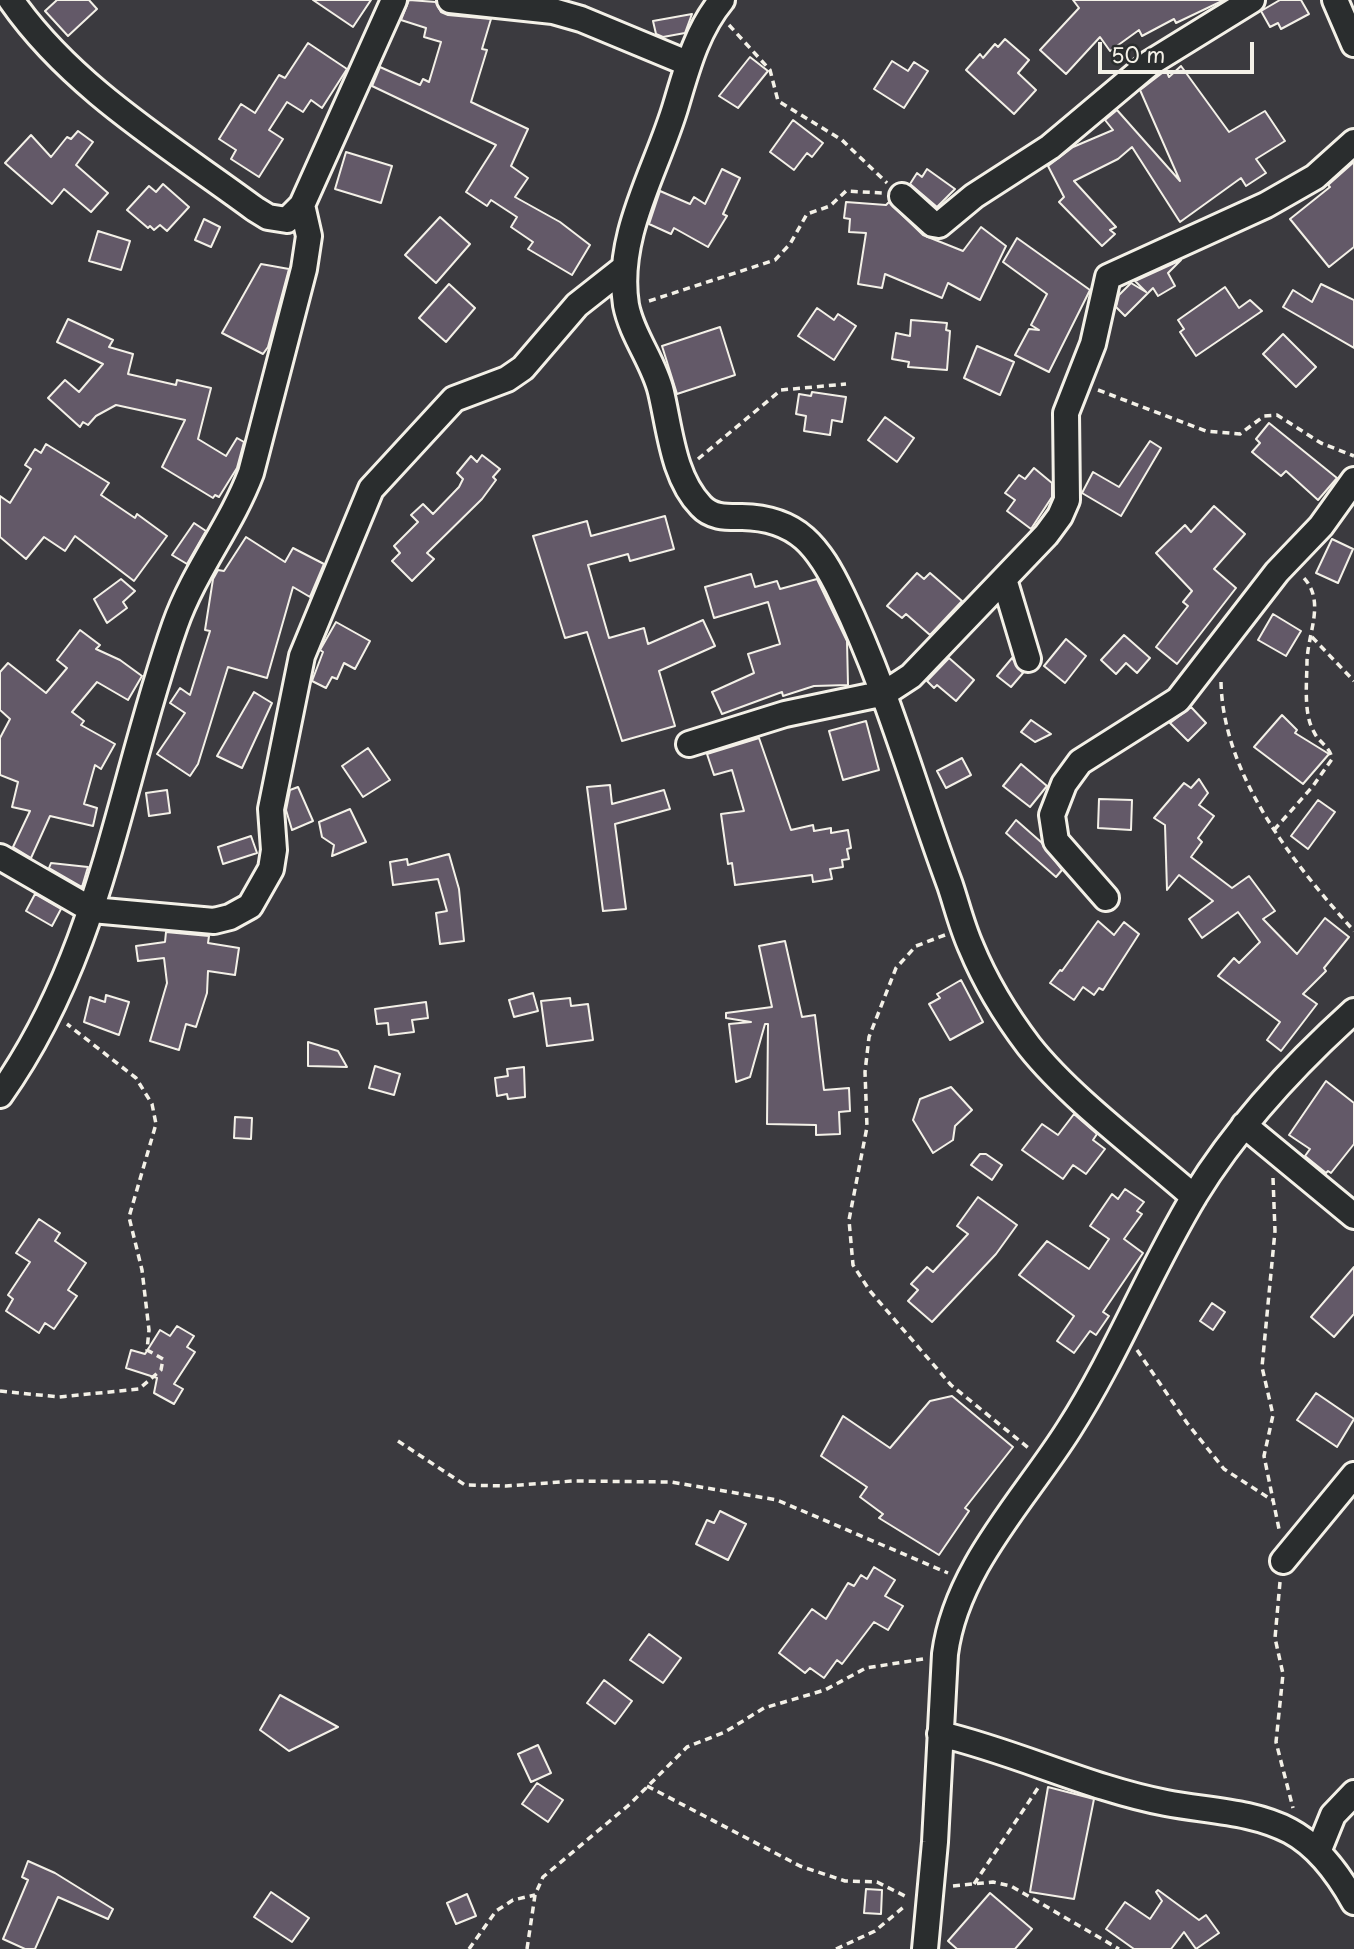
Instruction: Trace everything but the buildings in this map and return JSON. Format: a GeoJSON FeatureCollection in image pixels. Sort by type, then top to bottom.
{"type":"FeatureCollection","features":[{"type":"Feature","properties":{"kind":"street"},"geometry":{"type":"LineString","coordinates":[[11,0],[58,58],[100,94],[255,209],[268,217],[286,220],[302,205],[394,0]]}},
{"type":"Feature","properties":{"kind":"street"},"geometry":{"type":"LineString","coordinates":[[450,0],[553,11],[581,19],[687,63]]}},
{"type":"Feature","properties":{"kind":"street"},"geometry":{"type":"LineString","coordinates":[[902,196],[933,224],[939,225],[974,197],[1050,147],[1150,62],[1252,0]]}},
{"type":"Feature","properties":{"kind":"street"},"geometry":{"type":"LineString","coordinates":[[1335,0],[1354,44]]}},
{"type":"Feature","properties":{"kind":"street"},"geometry":{"type":"LineString","coordinates":[[718,5],[687,63],[676,105],[631,228],[624,268],[627,307],[660,386],[680,474],[699,504],[713,514],[772,520],[806,539],[831,571],[886,693],[901,748],[963,928],[999,999],[1046,1066],[1194,1197]]}},
{"type":"Feature","properties":{"kind":"street"},"geometry":{"type":"LineString","coordinates":[[689,744],[785,714],[886,693],[911,676],[1046,534],[1064,510],[1067,500],[1066,413],[1093,344],[1107,281],[1113,273],[1266,205],[1315,177],[1354,142]]}},
{"type":"Feature","properties":{"kind":"street"},"geometry":{"type":"LineString","coordinates":[[0,1094],[51,1012],[92,910],[135,751],[176,623],[197,575],[240,500],[251,473],[304,269],[309,236],[302,205]]}},
{"type":"Feature","properties":{"kind":"street"},"geometry":{"type":"LineString","coordinates":[[0,857],[92,910],[224,920],[250,906],[259,895],[271,869],[274,850],[271,809],[302,656],[370,489],[454,399],[507,379],[523,368],[577,305],[624,268]]}},
{"type":"Feature","properties":{"kind":"street"},"geometry":{"type":"LineString","coordinates":[[1106,898],[1056,841],[1052,816],[1064,783],[1080,762],[1178,700],[1286,562],[1321,526],[1354,480]]}},
{"type":"Feature","properties":{"kind":"street"},"geometry":{"type":"LineString","coordinates":[[1004,579],[1028,659]]}},
{"type":"Feature","properties":{"kind":"street"},"geometry":{"type":"LineString","coordinates":[[925,1949],[945,1654],[948,1633],[969,1582],[991,1542],[1047,1462],[1125,1331],[1194,1197],[1244,1125],[1304,1055],[1354,1011]]}},
{"type":"Feature","properties":{"kind":"street"},"geometry":{"type":"LineString","coordinates":[[1244,1125],[1354,1216]]}},
{"type":"Feature","properties":{"kind":"street"},"geometry":{"type":"LineString","coordinates":[[1283,1561],[1354,1475]]}},
{"type":"Feature","properties":{"kind":"street"},"geometry":{"type":"LineString","coordinates":[[940,1734],[993,1746],[1073,1776],[1166,1803],[1209,1808],[1249,1817],[1287,1830],[1312,1846],[1354,1902]]}},
{"type":"Feature","properties":{"kind":"street"},"geometry":{"type":"LineString","coordinates":[[1312,1846],[1333,1815],[1354,1793]]}},
{"type":"Feature","properties":{"kind":"path"},"geometry":{"type":"LineString","coordinates":[[718,5],[770,70],[778,101],[842,140],[902,196]]}},
{"type":"Feature","properties":{"kind":"path"},"geometry":{"type":"LineString","coordinates":[[627,307],[775,260],[790,244],[807,214],[830,206],[846,191],[902,196]]}},
{"type":"Feature","properties":{"kind":"path"},"geometry":{"type":"LineString","coordinates":[[1078,381],[1130,404],[1206,431],[1240,434],[1264,416],[1277,415],[1288,419],[1321,443],[1354,456]]}},
{"type":"Feature","properties":{"kind":"path"},"geometry":{"type":"LineString","coordinates":[[680,474],[781,390],[846,384]]}},
{"type":"Feature","properties":{"kind":"path"},"geometry":{"type":"LineString","coordinates":[[1274,830],[1313,786],[1332,759],[1328,748],[1314,733],[1310,721],[1307,658],[1315,597],[1311,585],[1286,562]]}},
{"type":"Feature","properties":{"kind":"path"},"geometry":{"type":"LineString","coordinates":[[1311,636],[1354,681]]}},
{"type":"Feature","properties":{"kind":"path"},"geometry":{"type":"LineString","coordinates":[[1224,642],[1221,698],[1237,766],[1274,830],[1354,931]]}},
{"type":"Feature","properties":{"kind":"path"},"geometry":{"type":"LineString","coordinates":[[963,928],[916,946],[896,968],[869,1037],[865,1072],[867,1127],[849,1220],[853,1265],[870,1290],[951,1385],[1047,1462]]}},
{"type":"Feature","properties":{"kind":"path"},"geometry":{"type":"LineString","coordinates":[[0,1391],[59,1397],[139,1389],[161,1370],[163,1359],[147,1350],[149,1330],[142,1270],[129,1217],[156,1124],[152,1104],[136,1078],[51,1012]]}},
{"type":"Feature","properties":{"kind":"path"},"geometry":{"type":"LineString","coordinates":[[1273,1149],[1275,1231],[1262,1367],[1273,1415],[1264,1456],[1283,1561],[1276,1603],[1275,1638],[1283,1674],[1276,1742],[1296,1816],[1312,1846]]}},
{"type":"Feature","properties":{"kind":"path"},"geometry":{"type":"LineString","coordinates":[[1125,1331],[1203,1445],[1224,1469],[1272,1500]]}},
{"type":"Feature","properties":{"kind":"path"},"geometry":{"type":"LineString","coordinates":[[398,1441],[465,1485],[506,1486],[573,1481],[671,1482],[777,1500],[969,1582]]}},
{"type":"Feature","properties":{"kind":"path"},"geometry":{"type":"LineString","coordinates":[[527,1949],[540,1881],[554,1864],[647,1786],[687,1747],[725,1732],[764,1708],[825,1690],[866,1668],[945,1654]]}},
{"type":"Feature","properties":{"kind":"path"},"geometry":{"type":"LineString","coordinates":[[973,1885],[1038,1788],[1073,1776]]}},
{"type":"Feature","properties":{"kind":"path"},"geometry":{"type":"LineString","coordinates":[[647,1786],[800,1866],[845,1881],[877,1882],[914,1900],[875,1931],[836,1949]]}},
{"type":"Feature","properties":{"kind":"path"},"geometry":{"type":"LineString","coordinates":[[930,1887],[993,1882],[1011,1886],[1119,1949]]}},
{"type":"Feature","properties":{"kind":"path"},"geometry":{"type":"LineString","coordinates":[[469,1949],[496,1911],[513,1900],[536,1895]]}}]}
